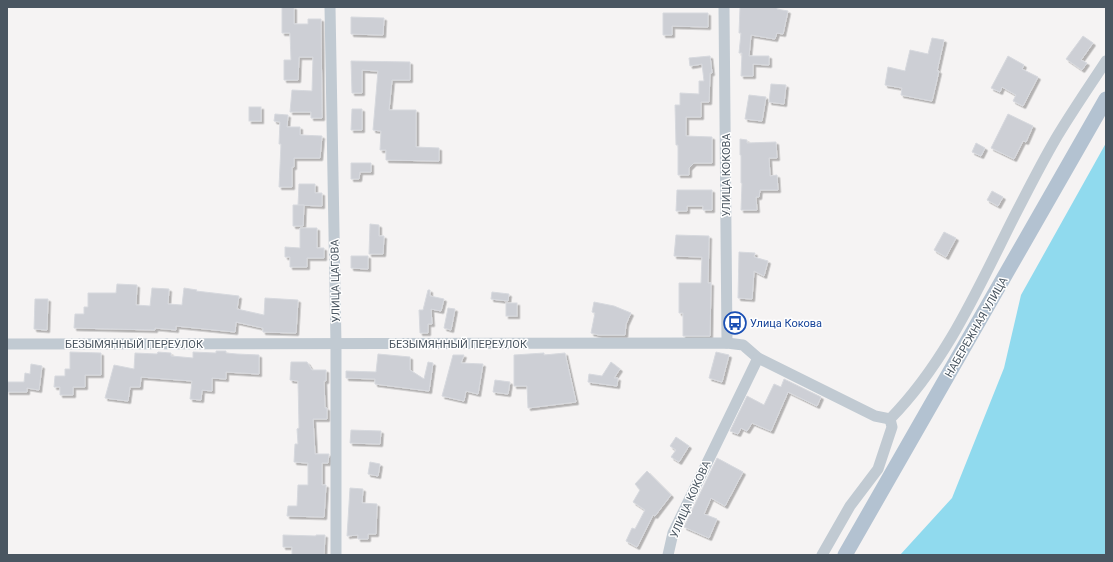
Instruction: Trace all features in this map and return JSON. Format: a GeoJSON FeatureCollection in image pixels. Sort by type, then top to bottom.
{"type":"FeatureCollection","features":[{"type":"Feature","properties":{"kind":"main road","name":"НАБЕРЕЖНАЯ УЛИЦА"},"geometry":{"type":"LineString","coordinates":[[845,555],[1106,99]]}},
{"type":"Feature","properties":{"kind":"street","name":"УЛИЦА ЦАГОВА"},"geometry":{"type":"LineString","coordinates":[[330,7],[336,344],[336,555]]}},
{"type":"Feature","properties":{"kind":"street","name":"УЛИЦА КОКОВА"},"geometry":{"type":"LineString","coordinates":[[724,7],[727,343]]}},
{"type":"Feature","properties":{"kind":"street"},"geometry":{"type":"LineString","coordinates":[[822,555],[850,506],[878,469],[892,427],[890,419],[906,403],[927,375],[971,304],[1055,140],[1106,61]]}},
{"type":"Feature","properties":{"kind":"street","name":"БЕЗЫМЯННЫЙ ПЕРЕУЛОК"},"geometry":{"type":"LineString","coordinates":[[7,344],[727,343],[743,345],[758,358],[875,416],[890,419]]}},
{"type":"Feature","properties":{"kind":"street","name":"УЛИЦА КОКОВА"},"geometry":{"type":"LineString","coordinates":[[668,555],[673,533],[758,358]]}},
{"type":"Feature","properties":{"kind":"water"},"geometry":{"type":"Polygon","coordinates":[[[1106,143],[1106,555],[900,555],[952,498],[1004,368],[1021,295],[1106,143]]]}},
{"type":"Feature","properties":{"kind":"building"},"geometry":{"type":"Polygon","coordinates":[[[282,7],[294,7],[294,24],[308,24],[308,19],[321,19],[322,118],[311,118],[311,112],[290,112],[292,90],[312,91],[313,57],[299,57],[298,80],[284,80],[284,60],[291,60],[290,33],[282,33],[282,7]]]}},
{"type":"Feature","properties":{"kind":"building"},"geometry":{"type":"Polygon","coordinates":[[[740,7],[777,7],[777,9],[788,11],[783,34],[777,33],[775,39],[751,35],[749,56],[769,56],[769,65],[753,64],[753,76],[741,76],[742,53],[739,53],[741,33],[739,33],[740,7]]]}},
{"type":"Feature","properties":{"kind":"building"},"geometry":{"type":"Polygon","coordinates":[[[663,13],[708,13],[708,27],[672,26],[672,35],[663,35],[663,13]]]}},
{"type":"Feature","properties":{"kind":"building"},"geometry":{"type":"Polygon","coordinates":[[[351,17],[384,18],[383,35],[351,34],[351,17]]]}},
{"type":"Feature","properties":{"kind":"building"},"geometry":{"type":"Polygon","coordinates":[[[1083,36],[1093,43],[1081,60],[1087,63],[1082,70],[1066,59],[1083,36]]]}},
{"type":"Feature","properties":{"kind":"building"},"geometry":{"type":"Polygon","coordinates":[[[932,38],[944,40],[932,101],[901,95],[902,88],[885,85],[888,67],[905,71],[910,50],[928,54],[932,38]]]}},
{"type":"Feature","properties":{"kind":"building"},"geometry":{"type":"Polygon","coordinates":[[[710,56],[712,73],[710,73],[709,102],[701,102],[701,117],[686,117],[686,136],[712,137],[712,163],[694,163],[689,168],[689,175],[678,175],[678,145],[676,145],[675,105],[680,105],[680,93],[699,94],[699,81],[704,81],[702,64],[690,66],[689,58],[710,56]]]}},
{"type":"Feature","properties":{"kind":"building"},"geometry":{"type":"Polygon","coordinates":[[[1008,56],[1024,65],[1022,69],[1038,77],[1023,106],[1013,101],[1016,95],[1002,87],[1000,92],[991,88],[1008,56]]]}},
{"type":"Feature","properties":{"kind":"building"},"geometry":{"type":"Polygon","coordinates":[[[351,61],[410,62],[410,80],[392,80],[389,110],[416,110],[416,147],[439,148],[439,161],[386,160],[386,150],[380,150],[381,131],[373,130],[378,71],[362,70],[362,93],[352,93],[351,61]]]}},
{"type":"Feature","properties":{"kind":"building"},"geometry":{"type":"Polygon","coordinates":[[[771,84],[786,85],[784,104],[769,102],[771,84]]]}},
{"type":"Feature","properties":{"kind":"building"},"geometry":{"type":"Polygon","coordinates":[[[749,95],[766,97],[762,121],[745,119],[749,95]]]}},
{"type":"Feature","properties":{"kind":"building"},"geometry":{"type":"Polygon","coordinates":[[[249,107],[261,107],[261,121],[249,121],[249,107]]]}},
{"type":"Feature","properties":{"kind":"building"},"geometry":{"type":"Polygon","coordinates":[[[352,109],[362,109],[362,130],[351,130],[352,109]]]}},
{"type":"Feature","properties":{"kind":"building"},"geometry":{"type":"Polygon","coordinates":[[[275,114],[288,115],[287,127],[300,127],[300,135],[322,136],[320,158],[294,158],[294,167],[292,167],[292,187],[279,187],[281,144],[279,144],[280,122],[274,121],[275,114]]]}},
{"type":"Feature","properties":{"kind":"building"},"geometry":{"type":"Polygon","coordinates":[[[1008,114],[1033,126],[1026,142],[1023,141],[1014,159],[991,148],[1008,114]]]}},
{"type":"Feature","properties":{"kind":"building"},"geometry":{"type":"Polygon","coordinates":[[[740,139],[747,140],[747,143],[776,142],[777,158],[769,158],[770,176],[777,175],[778,190],[760,190],[759,197],[756,197],[757,210],[741,210],[742,183],[740,139]]]}},
{"type":"Feature","properties":{"kind":"building"},"geometry":{"type":"Polygon","coordinates":[[[976,143],[985,148],[981,156],[972,152],[976,143]]]}},
{"type":"Feature","properties":{"kind":"building"},"geometry":{"type":"Polygon","coordinates":[[[351,163],[371,163],[371,172],[360,172],[359,179],[351,179],[351,163]]]}},
{"type":"Feature","properties":{"kind":"building"},"geometry":{"type":"Polygon","coordinates":[[[299,184],[315,184],[315,193],[322,193],[322,206],[298,205],[299,184]]]}},
{"type":"Feature","properties":{"kind":"building"},"geometry":{"type":"Polygon","coordinates":[[[677,190],[712,190],[712,210],[703,210],[703,206],[687,206],[687,211],[676,211],[677,190]]]}},
{"type":"Feature","properties":{"kind":"building"},"geometry":{"type":"Polygon","coordinates":[[[992,191],[1003,197],[998,206],[987,200],[992,191]]]}},
{"type":"Feature","properties":{"kind":"building"},"geometry":{"type":"Polygon","coordinates":[[[293,205],[304,205],[303,226],[293,226],[293,205]]]}},
{"type":"Feature","properties":{"kind":"building"},"geometry":{"type":"Polygon","coordinates":[[[370,224],[379,225],[379,236],[384,236],[383,254],[369,254],[370,224]]]}},
{"type":"Feature","properties":{"kind":"building"},"geometry":{"type":"Polygon","coordinates":[[[300,228],[317,228],[317,248],[324,248],[324,258],[307,258],[307,267],[290,267],[290,257],[285,257],[285,247],[300,248],[300,228]]]}},
{"type":"Feature","properties":{"kind":"building"},"geometry":{"type":"Polygon","coordinates":[[[944,232],[956,238],[946,257],[934,250],[944,232]]]}},
{"type":"Feature","properties":{"kind":"building"},"geometry":{"type":"Polygon","coordinates":[[[676,235],[709,236],[708,283],[711,283],[710,336],[683,336],[683,313],[679,313],[679,283],[701,283],[702,257],[674,256],[676,235]]]}},
{"type":"Feature","properties":{"kind":"building"},"geometry":{"type":"Polygon","coordinates":[[[739,252],[755,253],[754,257],[768,261],[764,276],[754,271],[752,299],[738,298],[739,252]]]}},
{"type":"Feature","properties":{"kind":"building"},"geometry":{"type":"Polygon","coordinates":[[[351,256],[368,256],[368,269],[351,268],[351,256]]]}},
{"type":"Feature","properties":{"kind":"building"},"geometry":{"type":"Polygon","coordinates":[[[117,284],[137,285],[136,305],[150,306],[152,288],[169,289],[168,304],[182,305],[184,288],[197,290],[196,291],[239,296],[237,309],[264,315],[265,298],[298,300],[296,333],[263,332],[263,328],[236,322],[235,332],[176,326],[176,330],[155,328],[155,330],[74,328],[75,314],[84,314],[84,307],[88,307],[88,293],[116,293],[117,284]]]}},
{"type":"Feature","properties":{"kind":"building"},"geometry":{"type":"Polygon","coordinates":[[[428,290],[430,290],[430,296],[444,299],[441,311],[431,309],[432,324],[428,324],[428,333],[420,333],[419,310],[423,310],[428,290]]]}},
{"type":"Feature","properties":{"kind":"building"},"geometry":{"type":"Polygon","coordinates":[[[492,292],[509,294],[508,301],[491,299],[492,292]]]}},
{"type":"Feature","properties":{"kind":"building"},"geometry":{"type":"Polygon","coordinates":[[[35,299],[48,299],[47,330],[34,329],[35,299]]]}},
{"type":"Feature","properties":{"kind":"building"},"geometry":{"type":"Polygon","coordinates":[[[594,302],[614,306],[631,313],[626,324],[625,335],[599,335],[591,333],[595,313],[592,312],[594,302]]]}},
{"type":"Feature","properties":{"kind":"building"},"geometry":{"type":"Polygon","coordinates":[[[506,303],[517,303],[517,316],[506,316],[506,303]]]}},
{"type":"Feature","properties":{"kind":"building"},"geometry":{"type":"Polygon","coordinates":[[[448,308],[455,309],[451,330],[444,328],[448,308]]]}},
{"type":"Feature","properties":{"kind":"building"},"geometry":{"type":"Polygon","coordinates":[[[216,351],[259,355],[259,374],[226,372],[226,379],[212,378],[212,391],[202,390],[201,400],[190,399],[192,381],[141,377],[140,387],[130,387],[128,401],[105,398],[114,365],[134,369],[135,353],[171,353],[171,356],[193,358],[193,352],[216,353],[216,351]]]}},
{"type":"Feature","properties":{"kind":"building"},"geometry":{"type":"Polygon","coordinates":[[[70,352],[101,353],[101,375],[85,375],[85,387],[73,387],[73,395],[60,395],[60,387],[54,387],[55,376],[65,376],[65,369],[70,369],[70,352]]]}},
{"type":"Feature","properties":{"kind":"building"},"geometry":{"type":"Polygon","coordinates":[[[716,352],[729,355],[722,382],[709,378],[716,352]]]}},
{"type":"Feature","properties":{"kind":"building"},"geometry":{"type":"Polygon","coordinates":[[[544,353],[544,355],[565,353],[576,402],[528,408],[527,386],[514,386],[514,355],[544,353]]]}},
{"type":"Feature","properties":{"kind":"building"},"geometry":{"type":"Polygon","coordinates":[[[378,354],[410,357],[410,370],[424,379],[428,362],[433,363],[429,391],[375,384],[375,379],[346,378],[346,371],[376,372],[378,354]]]}},
{"type":"Feature","properties":{"kind":"building"},"geometry":{"type":"Polygon","coordinates":[[[453,355],[464,355],[461,363],[483,364],[478,394],[466,391],[464,401],[442,396],[453,355]]]}},
{"type":"Feature","properties":{"kind":"building"},"geometry":{"type":"Polygon","coordinates":[[[291,362],[307,362],[312,370],[326,370],[326,381],[324,381],[327,419],[313,419],[315,454],[329,454],[328,463],[322,463],[322,485],[326,485],[324,517],[287,516],[288,506],[297,506],[298,485],[308,485],[308,463],[294,462],[295,444],[298,444],[297,429],[299,428],[298,381],[290,380],[291,362]]]}},
{"type":"Feature","properties":{"kind":"building"},"geometry":{"type":"Polygon","coordinates":[[[611,362],[620,369],[614,378],[618,378],[617,386],[588,382],[589,374],[602,376],[611,362]]]}},
{"type":"Feature","properties":{"kind":"building"},"geometry":{"type":"Polygon","coordinates":[[[31,364],[42,366],[39,390],[27,388],[27,392],[7,392],[7,382],[24,382],[25,373],[30,374],[31,364]]]}},
{"type":"Feature","properties":{"kind":"building"},"geometry":{"type":"Polygon","coordinates":[[[784,379],[821,397],[817,406],[788,392],[771,431],[752,423],[747,431],[741,428],[738,434],[730,431],[747,396],[764,405],[774,384],[781,387],[784,379]]]}},
{"type":"Feature","properties":{"kind":"building"},"geometry":{"type":"Polygon","coordinates":[[[495,380],[510,382],[508,394],[493,392],[495,380]]]}},
{"type":"Feature","properties":{"kind":"building"},"geometry":{"type":"Polygon","coordinates":[[[351,430],[381,431],[380,444],[350,443],[351,430]]]}},
{"type":"Feature","properties":{"kind":"building"},"geometry":{"type":"Polygon","coordinates":[[[676,437],[689,446],[679,462],[671,457],[676,450],[670,446],[676,437]]]}},
{"type":"Feature","properties":{"kind":"building"},"geometry":{"type":"Polygon","coordinates":[[[717,458],[743,472],[725,506],[711,498],[704,514],[717,519],[709,538],[684,527],[717,458]]]}},
{"type":"Feature","properties":{"kind":"building"},"geometry":{"type":"Polygon","coordinates":[[[370,462],[380,464],[378,476],[368,474],[370,462]]]}},
{"type":"Feature","properties":{"kind":"building"},"geometry":{"type":"Polygon","coordinates":[[[647,471],[671,495],[655,516],[653,515],[637,547],[626,541],[632,528],[635,529],[645,510],[633,502],[640,490],[635,484],[647,471]]]}},
{"type":"Feature","properties":{"kind":"building"},"geometry":{"type":"Polygon","coordinates":[[[350,488],[363,489],[362,503],[377,504],[376,534],[368,534],[368,539],[358,539],[358,535],[347,536],[350,488]]]}},
{"type":"Feature","properties":{"kind":"building"},"geometry":{"type":"Polygon","coordinates":[[[283,535],[325,535],[324,555],[292,555],[292,547],[283,547],[283,535]]]}},
{"type":"Feature","properties":{"kind":"place","name":"Улица Кокова"},"geometry":{"type":"Point","coordinates":[735,323]}}]}
